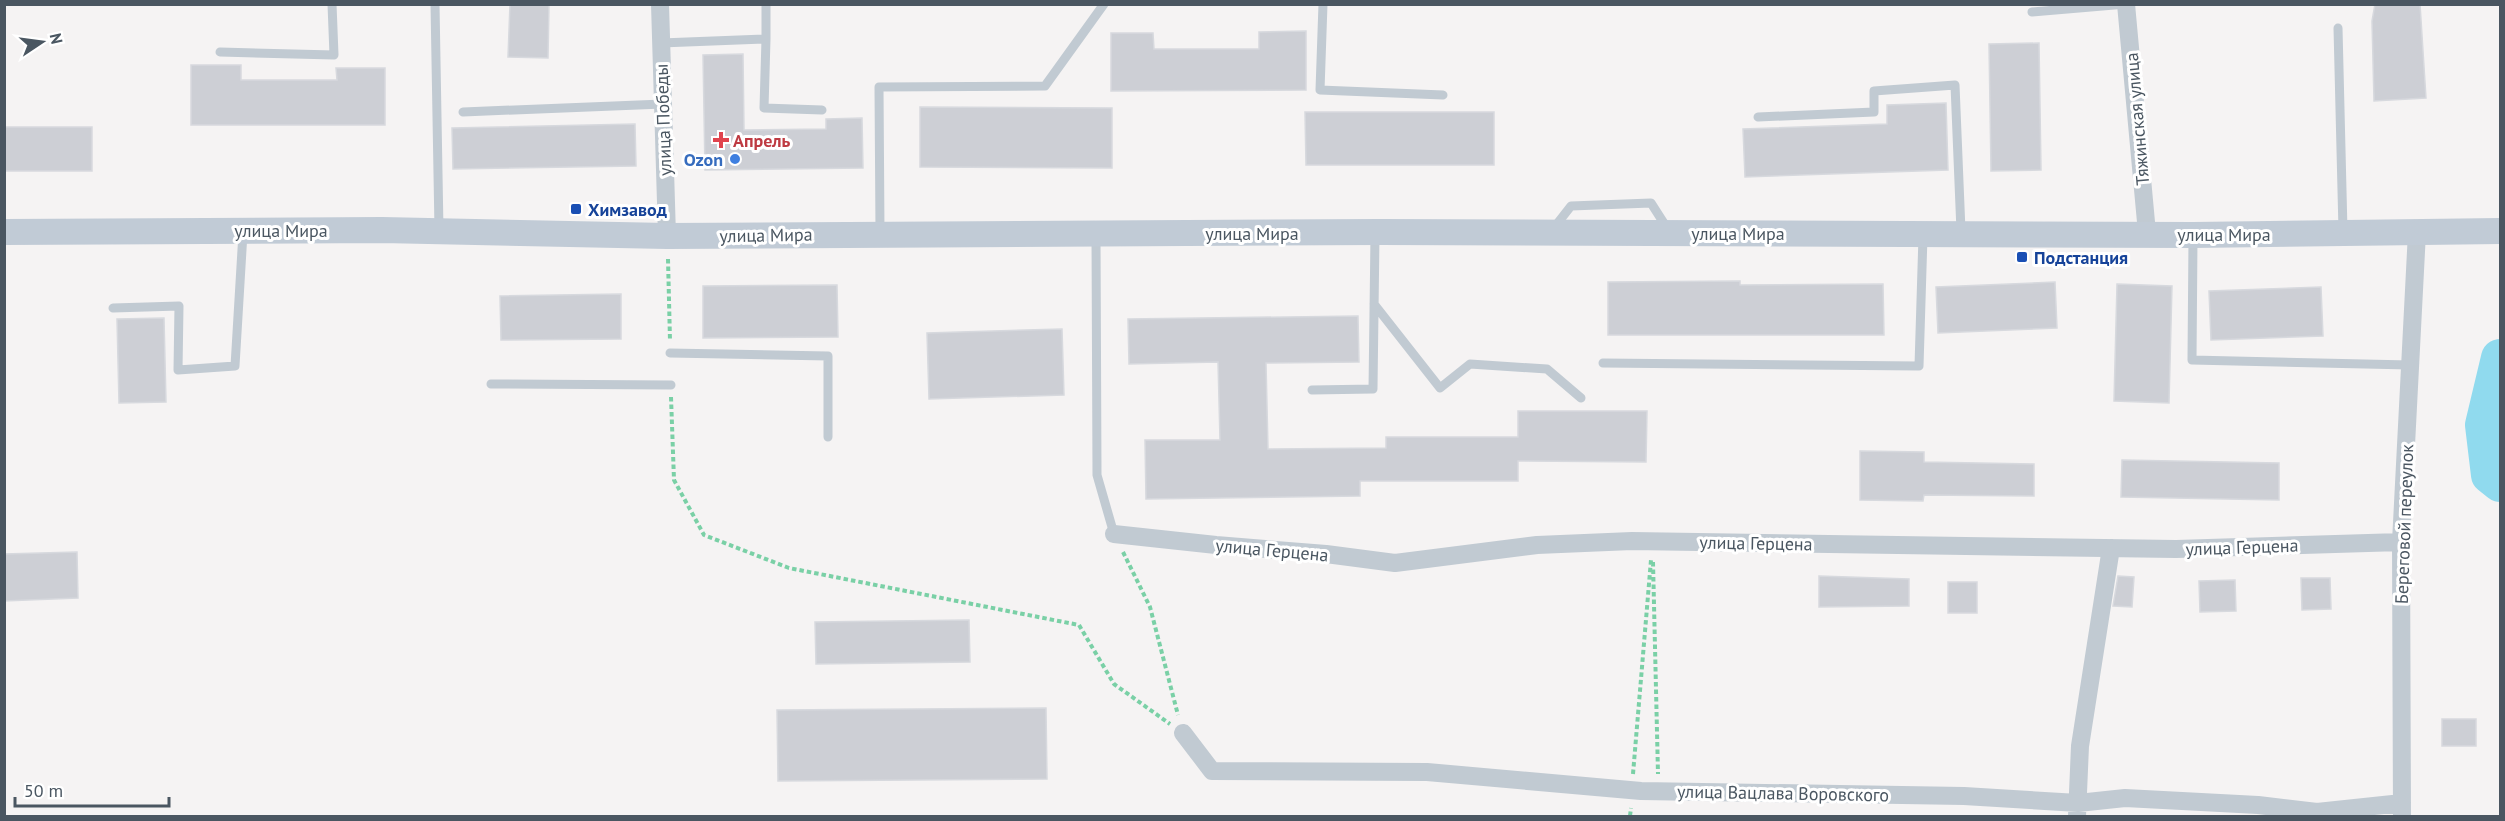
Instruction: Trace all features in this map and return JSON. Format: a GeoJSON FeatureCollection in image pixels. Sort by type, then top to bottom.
{"type":"FeatureCollection","features":[{"type":"Feature","properties":{"kind":"main road","name":"улица Мира"},"geometry":{"type":"LineString","coordinates":[[4,232],[439,230],[667,236],[1375,232],[2147,233],[2193,235],[2500,231]]}},
{"type":"Feature","properties":{"kind":"street","name":"улица Победы"},"geometry":{"type":"LineString","coordinates":[[660,4],[667,236]]}},
{"type":"Feature","properties":{"kind":"street","name":"Тяжинская улица"},"geometry":{"type":"LineString","coordinates":[[2126,4],[2147,233]]}},
{"type":"Feature","properties":{"kind":"street","name":"Береговой переулок"},"geometry":{"type":"LineString","coordinates":[[2402,810],[2401,542],[2417,232]]}},
{"type":"Feature","properties":{"kind":"street","name":"улица Герцена"},"geometry":{"type":"LineString","coordinates":[[1114,534],[1326,554],[1395,563],[1537,545],[1652,541],[2176,549],[2401,542]]}},
{"type":"Feature","properties":{"kind":"street"},"geometry":{"type":"LineString","coordinates":[[2077,810],[2080,746],[2111,548]]}},
{"type":"Feature","properties":{"kind":"street","name":"улица Вацлава Воровского"},"geometry":{"type":"LineString","coordinates":[[1183,733],[1212,771],[1427,771],[1632,791],[1964,795],[2077,810],[2125,798],[2258,805],[2317,812],[2402,810]]}},
{"type":"Feature","properties":{"kind":"lane"},"geometry":{"type":"LineString","coordinates":[[220,52],[334,56],[332,4]]}},
{"type":"Feature","properties":{"kind":"lane"},"geometry":{"type":"LineString","coordinates":[[435,4],[439,230]]}},
{"type":"Feature","properties":{"kind":"lane"},"geometry":{"type":"LineString","coordinates":[[766,4],[764,108],[822,110]]}},
{"type":"Feature","properties":{"kind":"lane"},"geometry":{"type":"LineString","coordinates":[[880,234],[879,87],[1045,86],[1104,4]]}},
{"type":"Feature","properties":{"kind":"lane"},"geometry":{"type":"LineString","coordinates":[[1323,4],[1320,90],[1443,95]]}},
{"type":"Feature","properties":{"kind":"lane"},"geometry":{"type":"LineString","coordinates":[[2032,12],[2126,4]]}},
{"type":"Feature","properties":{"kind":"lane"},"geometry":{"type":"LineString","coordinates":[[2338,28],[2343,233]]}},
{"type":"Feature","properties":{"kind":"lane"},"geometry":{"type":"LineString","coordinates":[[661,43],[766,39]]}},
{"type":"Feature","properties":{"kind":"lane"},"geometry":{"type":"LineString","coordinates":[[1758,117],[1874,112],[1874,91],[1955,85],[1961,233]]}},
{"type":"Feature","properties":{"kind":"lane"},"geometry":{"type":"LineString","coordinates":[[463,112],[663,104]]}},
{"type":"Feature","properties":{"kind":"lane"},"geometry":{"type":"LineString","coordinates":[[113,308],[179,306],[178,370],[235,366],[243,231]]}},
{"type":"Feature","properties":{"kind":"lane"},"geometry":{"type":"LineString","coordinates":[[1312,390],[1372,389],[1375,232]]}},
{"type":"Feature","properties":{"kind":"lane"},"geometry":{"type":"LineString","coordinates":[[1096,233],[1097,475],[1114,534]]}},
{"type":"Feature","properties":{"kind":"lane"},"geometry":{"type":"LineString","coordinates":[[1603,363],[1919,366],[1923,234]]}},
{"type":"Feature","properties":{"kind":"lane"},"geometry":{"type":"LineString","coordinates":[[2193,235],[2192,360],[2410,365]]}},
{"type":"Feature","properties":{"kind":"lane"},"geometry":{"type":"LineString","coordinates":[[1374,304],[1440,388],[1470,364],[1547,369],[1581,398]]}},
{"type":"Feature","properties":{"kind":"lane"},"geometry":{"type":"LineString","coordinates":[[670,353],[828,356],[828,437]]}},
{"type":"Feature","properties":{"kind":"lane"},"geometry":{"type":"LineString","coordinates":[[492,384],[671,385]]}},
{"type":"Feature","properties":{"kind":"path"},"geometry":{"type":"LineString","coordinates":[[667,236],[670,353]]}},
{"type":"Feature","properties":{"kind":"path"},"geometry":{"type":"LineString","coordinates":[[671,385],[674,480],[704,535],[789,568],[1079,625],[1114,684],[1183,733]]}},
{"type":"Feature","properties":{"kind":"path"},"geometry":{"type":"LineString","coordinates":[[1114,534],[1150,607],[1183,733]]}},
{"type":"Feature","properties":{"kind":"path"},"geometry":{"type":"LineString","coordinates":[[1630,816],[1652,541]]}},
{"type":"Feature","properties":{"kind":"path"},"geometry":{"type":"LineString","coordinates":[[1652,541],[1658,792]]}},
{"type":"Feature","properties":{"kind":"building"},"geometry":{"type":"Polygon","coordinates":[[[510,4],[549,4],[548,58],[508,57],[510,4]]]}},
{"type":"Feature","properties":{"kind":"building"},"geometry":{"type":"Polygon","coordinates":[[[2375,4],[2420,4],[2426,98],[2374,101],[2372,21],[2375,4]]]}},
{"type":"Feature","properties":{"kind":"building"},"geometry":{"type":"Polygon","coordinates":[[[1306,31],[1306,90],[1111,91],[1111,33],[1153,33],[1154,49],[1259,49],[1259,32],[1306,31]]]}},
{"type":"Feature","properties":{"kind":"building"},"geometry":{"type":"Polygon","coordinates":[[[2039,43],[2041,170],[1991,171],[1989,44],[2039,43]]]}},
{"type":"Feature","properties":{"kind":"building"},"geometry":{"type":"Polygon","coordinates":[[[743,54],[744,130],[826,129],[826,119],[862,118],[863,168],[705,170],[703,55],[743,54]]]}},
{"type":"Feature","properties":{"kind":"building"},"geometry":{"type":"Polygon","coordinates":[[[191,65],[241,65],[241,80],[337,80],[336,68],[385,68],[385,125],[191,125],[191,65]]]}},
{"type":"Feature","properties":{"kind":"building"},"geometry":{"type":"Polygon","coordinates":[[[1946,103],[1948,170],[1745,177],[1743,129],[1887,124],[1887,105],[1946,103]]]}},
{"type":"Feature","properties":{"kind":"building"},"geometry":{"type":"Polygon","coordinates":[[[920,107],[1112,108],[1112,168],[920,167],[920,107]]]}},
{"type":"Feature","properties":{"kind":"building"},"geometry":{"type":"Polygon","coordinates":[[[1305,112],[1494,112],[1494,165],[1306,165],[1305,112]]]}},
{"type":"Feature","properties":{"kind":"building"},"geometry":{"type":"Polygon","coordinates":[[[635,124],[636,166],[453,169],[452,128],[635,124]]]}},
{"type":"Feature","properties":{"kind":"building"},"geometry":{"type":"Polygon","coordinates":[[[4,127],[92,127],[92,171],[4,171],[4,127]]]}},
{"type":"Feature","properties":{"kind":"building"},"geometry":{"type":"Polygon","coordinates":[[[1740,281],[1740,285],[1883,284],[1884,335],[1608,335],[1608,282],[1740,281]]]}},
{"type":"Feature","properties":{"kind":"building"},"geometry":{"type":"Polygon","coordinates":[[[2055,282],[2057,328],[1938,333],[1936,287],[2055,282]]]}},
{"type":"Feature","properties":{"kind":"building"},"geometry":{"type":"Polygon","coordinates":[[[2117,284],[2172,286],[2169,403],[2114,401],[2117,284]]]}},
{"type":"Feature","properties":{"kind":"building"},"geometry":{"type":"Polygon","coordinates":[[[837,285],[838,337],[703,338],[703,286],[837,285]]]}},
{"type":"Feature","properties":{"kind":"building"},"geometry":{"type":"Polygon","coordinates":[[[2321,287],[2323,336],[2211,340],[2209,291],[2321,287]]]}},
{"type":"Feature","properties":{"kind":"building"},"geometry":{"type":"Polygon","coordinates":[[[621,294],[621,339],[501,340],[500,296],[621,294]]]}},
{"type":"Feature","properties":{"kind":"building"},"geometry":{"type":"Polygon","coordinates":[[[1358,316],[1359,362],[1266,363],[1268,449],[1386,448],[1386,437],[1518,437],[1518,411],[1647,411],[1646,462],[1518,461],[1518,481],[1360,481],[1360,496],[1146,499],[1145,440],[1220,440],[1218,362],[1129,364],[1128,319],[1358,316]]]}},
{"type":"Feature","properties":{"kind":"building"},"geometry":{"type":"Polygon","coordinates":[[[164,318],[166,402],[119,403],[117,319],[164,318]]]}},
{"type":"Feature","properties":{"kind":"building"},"geometry":{"type":"Polygon","coordinates":[[[1062,329],[1064,395],[929,399],[927,333],[1062,329]]]}},
{"type":"Feature","properties":{"kind":"building"},"geometry":{"type":"Polygon","coordinates":[[[1860,451],[1924,452],[1924,462],[2034,464],[2034,496],[1924,495],[1923,501],[1860,500],[1860,451]]]}},
{"type":"Feature","properties":{"kind":"building"},"geometry":{"type":"Polygon","coordinates":[[[2122,460],[2279,463],[2279,500],[2121,497],[2122,460]]]}},
{"type":"Feature","properties":{"kind":"building"},"geometry":{"type":"Polygon","coordinates":[[[77,552],[78,598],[4,601],[4,554],[77,552]]]}},
{"type":"Feature","properties":{"kind":"building"},"geometry":{"type":"Polygon","coordinates":[[[1819,576],[1909,579],[1909,606],[1819,607],[1819,576]]]}},
{"type":"Feature","properties":{"kind":"building"},"geometry":{"type":"Polygon","coordinates":[[[2118,576],[2134,577],[2132,607],[2113,606],[2118,576]]]}},
{"type":"Feature","properties":{"kind":"building"},"geometry":{"type":"Polygon","coordinates":[[[2301,578],[2330,578],[2331,609],[2302,610],[2301,578]]]}},
{"type":"Feature","properties":{"kind":"building"},"geometry":{"type":"Polygon","coordinates":[[[2235,580],[2236,611],[2200,612],[2199,581],[2235,580]]]}},
{"type":"Feature","properties":{"kind":"building"},"geometry":{"type":"Polygon","coordinates":[[[1948,582],[1977,582],[1977,613],[1948,613],[1948,582]]]}},
{"type":"Feature","properties":{"kind":"building"},"geometry":{"type":"Polygon","coordinates":[[[969,620],[970,662],[816,664],[815,622],[969,620]]]}},
{"type":"Feature","properties":{"kind":"building"},"geometry":{"type":"Polygon","coordinates":[[[1046,708],[1047,779],[778,781],[777,710],[1046,708]]]}},
{"type":"Feature","properties":{"kind":"building"},"geometry":{"type":"Polygon","coordinates":[[[2442,719],[2476,719],[2476,746],[2442,746],[2442,719]]]}},
{"type":"Feature","properties":{"kind":"waterway"},"geometry":{"type":"LineString","coordinates":[[2500,358],[2484,425],[2490,475],[2500,483]]}},
{"type":"Feature","properties":{"kind":"place","name":"Апрель"},"geometry":{"type":"Point","coordinates":[721,140]}},
{"type":"Feature","properties":{"kind":"place","name":"Ozon"},"geometry":{"type":"Point","coordinates":[735,159]}},
{"type":"Feature","properties":{"kind":"place","name":"Химзавод"},"geometry":{"type":"Point","coordinates":[576,209]}},
{"type":"Feature","properties":{"kind":"place","name":"Подстанция"},"geometry":{"type":"Point","coordinates":[2022,257]}}]}
